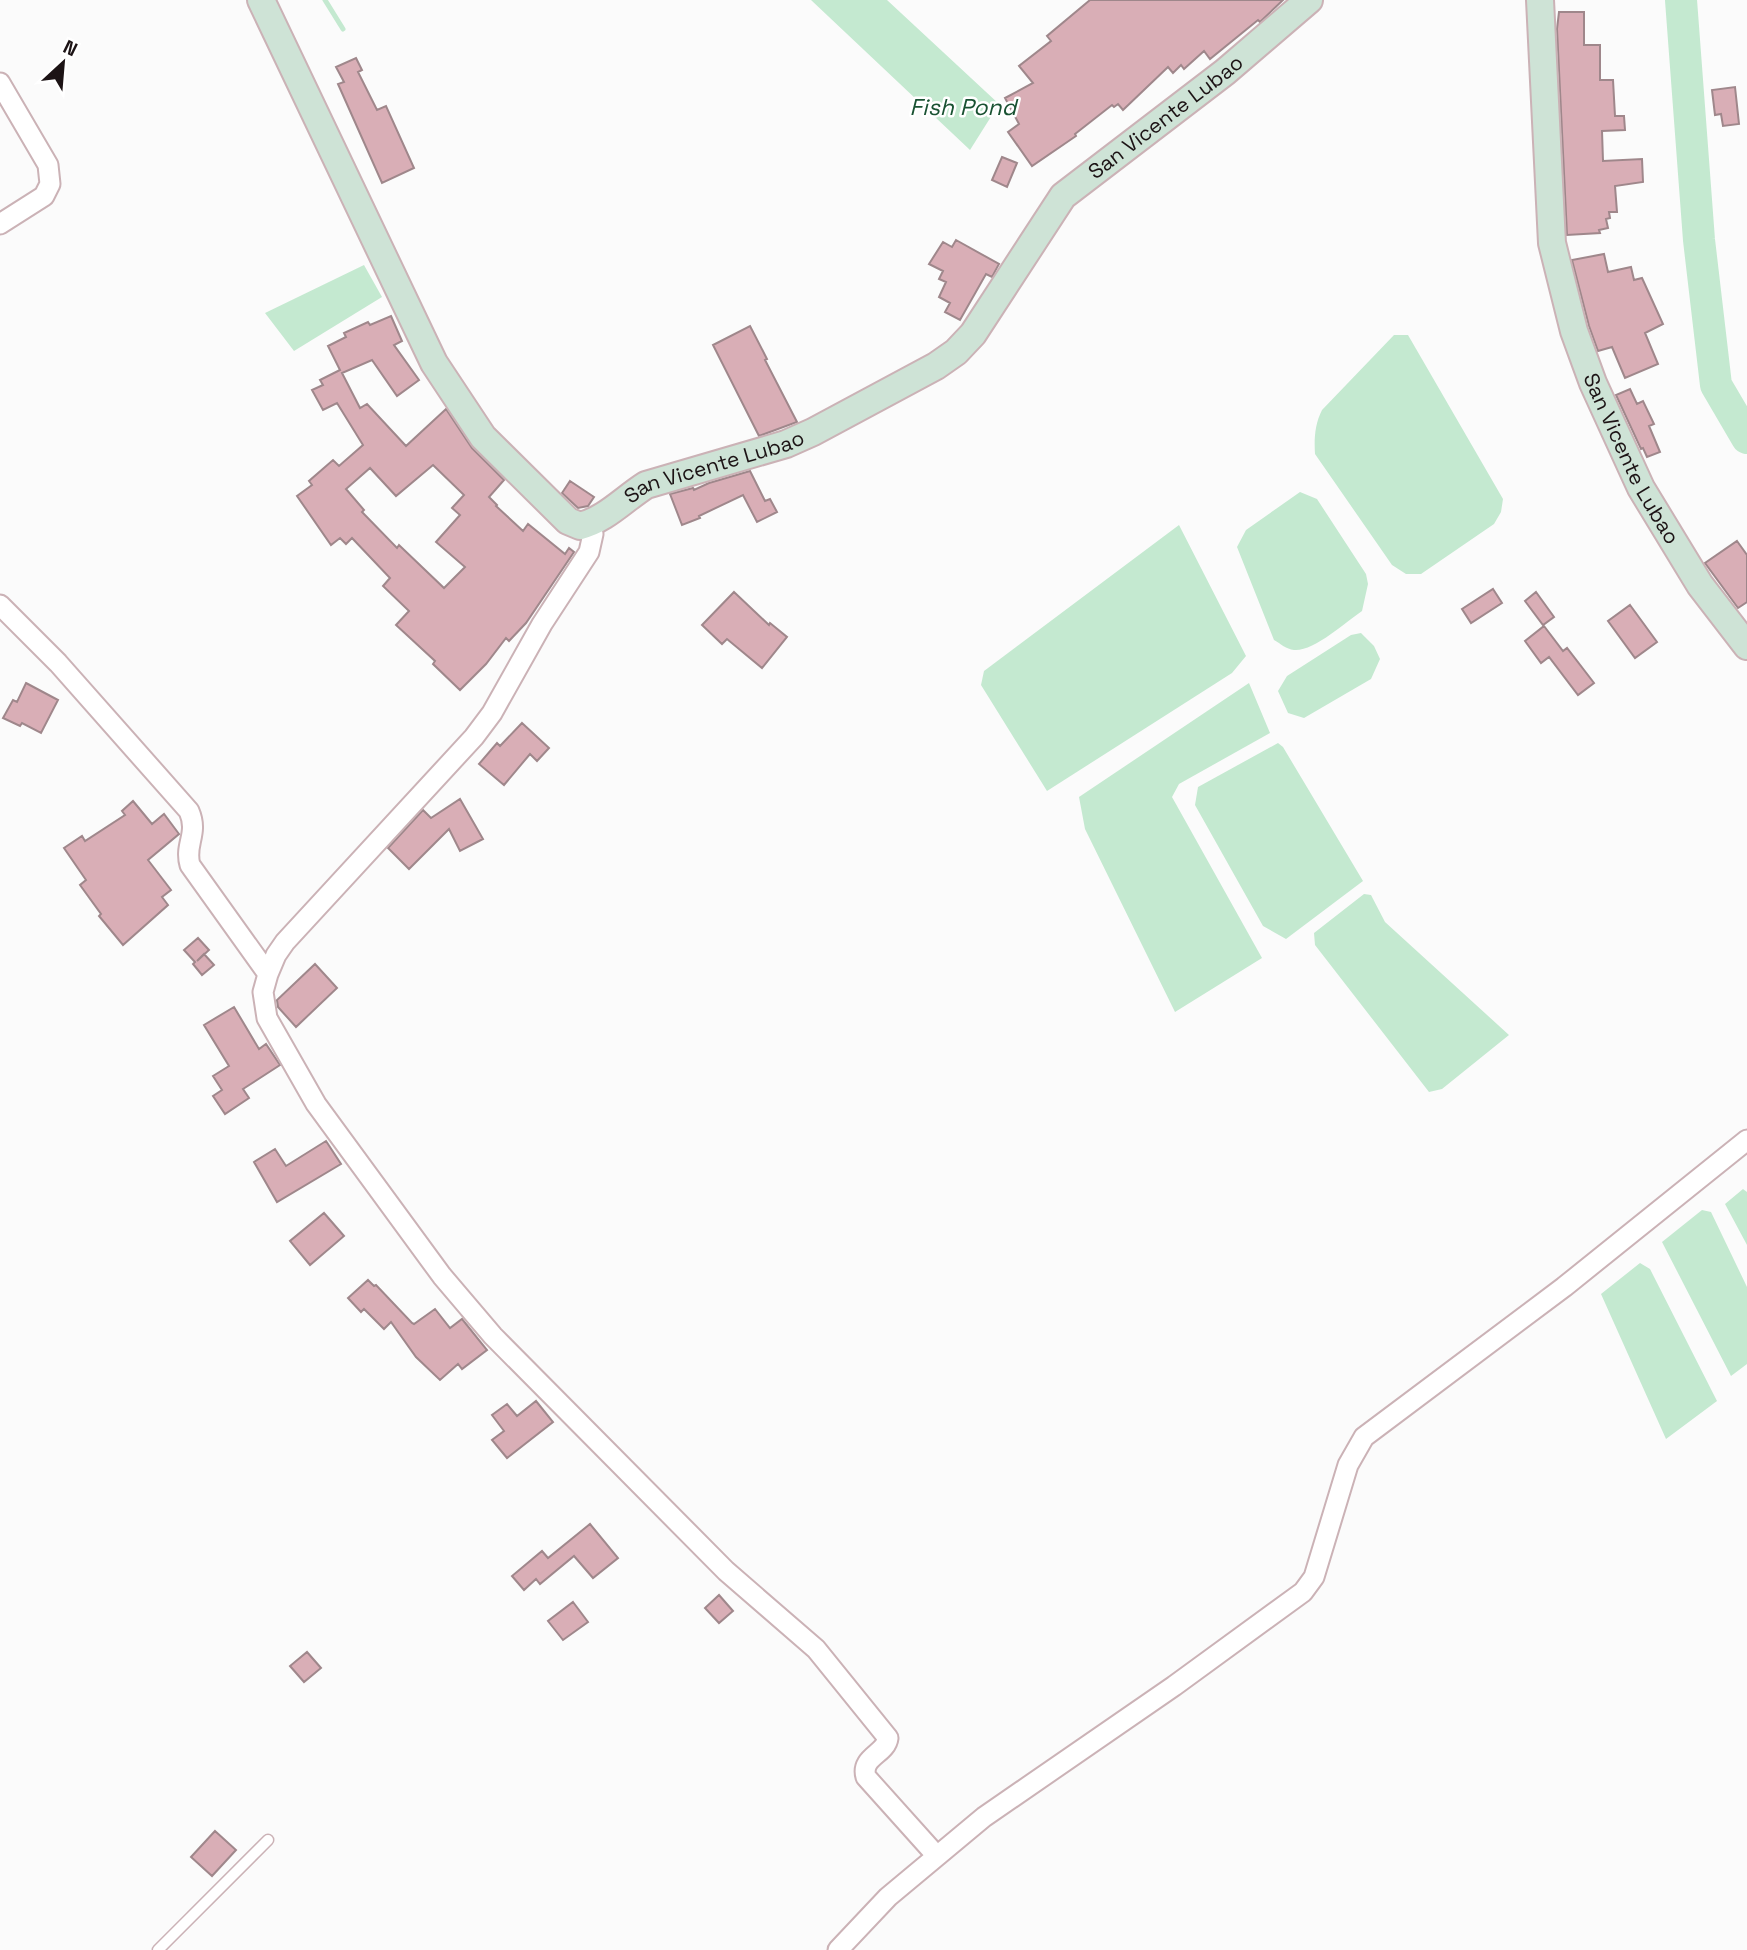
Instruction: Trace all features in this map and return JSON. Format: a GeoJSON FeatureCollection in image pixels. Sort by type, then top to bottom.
{"type":"FeatureCollection","features":[{"type":"Feature","properties":{"kind":"street"},"geometry":{"type":"LineString","coordinates":[[261,0],[434,363],[483,436],[574,526],[608,511]]}},
{"type":"Feature","properties":{"kind":"street","name":"San Vicente Lubao"},"geometry":{"type":"LineString","coordinates":[[608,511],[646,485],[786,444],[813,432],[936,366],[956,352],[973,334],[1063,197],[1225,72],[1309,0]]}},
{"type":"Feature","properties":{"kind":"street","name":"San Vicente Lubao"},"geometry":{"type":"LineString","coordinates":[[1540,0],[1552,243],[1574,331],[1592,383],[1641,488],[1700,585],[1747,646]]}},
{"type":"Feature","properties":{"kind":"street"},"geometry":{"type":"LineString","coordinates":[[0,83],[48,165],[50,184],[44,196],[0,224]]}},
{"type":"Feature","properties":{"kind":"street"},"geometry":{"type":"LineString","coordinates":[[608,511],[593,534],[589,552],[542,624],[492,713],[474,737],[276,955],[263,992],[267,1018],[316,1104],[442,1276],[493,1336],[726,1571],[816,1649],[888,1738],[886,1746],[866,1763],[866,1777],[936,1855]]}},
{"type":"Feature","properties":{"kind":"street"},"geometry":{"type":"LineString","coordinates":[[0,605],[58,663],[189,811],[194,822],[188,852],[190,865],[268,974]]}},
{"type":"Feature","properties":{"kind":"street"},"geometry":{"type":"LineString","coordinates":[[838,1950],[888,1898],[984,1817],[1174,1686],[1303,1592],[1314,1577],[1348,1465],[1364,1437],[1564,1287],[1747,1140]]}},
{"type":"Feature","properties":{"kind":"lane"},"geometry":{"type":"LineString","coordinates":[[158,1950],[268,1840]]}},
{"type":"Feature","properties":{"kind":"water","name":"Fish Pond"},"geometry":{"type":"Polygon","coordinates":[[[811,0],[887,0],[999,104],[970,150],[811,0]]]}},
{"type":"Feature","properties":{"kind":"water"},"geometry":{"type":"Polygon","coordinates":[[[364,265],[382,297],[294,351],[265,313],[364,265]]]}},
{"type":"Feature","properties":{"kind":"water"},"geometry":{"type":"Polygon","coordinates":[[[1394,335],[1408,335],[1503,499],[1501,512],[1494,524],[1421,574],[1406,574],[1392,565],[1315,454],[1316,431],[1322,410],[1394,335]]]}},
{"type":"Feature","properties":{"kind":"water"},"geometry":{"type":"Polygon","coordinates":[[[1300,492],[1317,499],[1366,574],[1368,584],[1362,611],[1320,641],[1294,650],[1274,640],[1237,547],[1246,530],[1300,492]]]}},
{"type":"Feature","properties":{"kind":"water"},"geometry":{"type":"Polygon","coordinates":[[[1179,525],[1246,656],[1232,673],[1047,791],[981,685],[984,671],[1179,525]]]}},
{"type":"Feature","properties":{"kind":"water"},"geometry":{"type":"Polygon","coordinates":[[[1361,633],[1374,646],[1380,659],[1371,679],[1304,718],[1288,713],[1278,691],[1287,676],[1351,635],[1361,633]]]}},
{"type":"Feature","properties":{"kind":"water"},"geometry":{"type":"Polygon","coordinates":[[[1249,683],[1270,733],[1179,784],[1172,797],[1262,958],[1175,1012],[1085,829],[1079,797],[1249,683]]]}},
{"type":"Feature","properties":{"kind":"water"},"geometry":{"type":"Polygon","coordinates":[[[1278,743],[1283,747],[1363,881],[1286,939],[1263,926],[1195,805],[1198,787],[1278,743]]]}},
{"type":"Feature","properties":{"kind":"water"},"geometry":{"type":"Polygon","coordinates":[[[1364,894],[1371,895],[1385,922],[1509,1035],[1442,1089],[1429,1092],[1315,945],[1314,933],[1364,894]]]}},
{"type":"Feature","properties":{"kind":"water"},"geometry":{"type":"Polygon","coordinates":[[[1743,1189],[1747,1192],[1747,1245],[1725,1204],[1743,1189]]]}},
{"type":"Feature","properties":{"kind":"water"},"geometry":{"type":"Polygon","coordinates":[[[1702,1210],[1711,1212],[1747,1287],[1747,1364],[1731,1376],[1662,1242],[1702,1210]]]}},
{"type":"Feature","properties":{"kind":"water"},"geometry":{"type":"Polygon","coordinates":[[[1640,1263],[1650,1269],[1717,1401],[1666,1439],[1601,1294],[1640,1263]]]}},
{"type":"Feature","properties":{"kind":"building"},"geometry":{"type":"Polygon","coordinates":[[[1090,0],[1283,0],[1260,22],[1258,20],[1210,59],[1204,51],[1184,69],[1181,65],[1173,73],[1168,67],[1123,110],[1118,104],[1114,107],[1112,105],[1075,134],[1076,136],[1032,166],[1008,132],[1019,124],[1005,98],[1033,83],[1019,66],[1051,41],[1047,36],[1090,0]]]}},
{"type":"Feature","properties":{"kind":"building"},"geometry":{"type":"Polygon","coordinates":[[[1559,12],[1584,12],[1584,45],[1600,45],[1600,80],[1613,80],[1615,116],[1624,116],[1625,130],[1602,131],[1603,161],[1642,159],[1643,182],[1615,186],[1617,212],[1609,212],[1610,218],[1606,219],[1608,228],[1599,230],[1600,233],[1567,235],[1557,29],[1559,12]]]}},
{"type":"Feature","properties":{"kind":"building"},"geometry":{"type":"Polygon","coordinates":[[[356,58],[362,70],[358,72],[377,110],[386,106],[414,168],[382,183],[338,84],[344,82],[336,67],[356,58]]]}},
{"type":"Feature","properties":{"kind":"building"},"geometry":{"type":"Polygon","coordinates":[[[1735,87],[1739,124],[1723,126],[1721,114],[1715,115],[1712,90],[1735,87]]]}},
{"type":"Feature","properties":{"kind":"building"},"geometry":{"type":"Polygon","coordinates":[[[1002,157],[1017,163],[1007,187],[992,180],[1002,157]]]}},
{"type":"Feature","properties":{"kind":"building"},"geometry":{"type":"Polygon","coordinates":[[[956,240],[999,264],[992,277],[986,274],[960,320],[945,312],[950,303],[939,297],[946,282],[939,279],[943,271],[929,264],[943,242],[952,247],[956,240]]]}},
{"type":"Feature","properties":{"kind":"building"},"geometry":{"type":"Polygon","coordinates":[[[1604,254],[1608,272],[1631,267],[1634,280],[1642,278],[1663,324],[1645,333],[1658,364],[1625,378],[1612,347],[1598,351],[1572,260],[1604,254]]]}},
{"type":"Feature","properties":{"kind":"building"},"geometry":{"type":"Polygon","coordinates":[[[391,316],[402,341],[394,345],[419,380],[397,396],[372,360],[342,373],[360,408],[367,404],[406,446],[446,409],[472,448],[504,480],[489,497],[496,506],[523,531],[528,524],[565,554],[569,548],[574,552],[526,623],[509,641],[506,638],[486,664],[460,690],[433,664],[435,661],[396,625],[409,611],[383,586],[390,578],[352,538],[346,544],[340,538],[331,545],[297,496],[312,485],[309,481],[333,460],[339,466],[363,445],[337,403],[323,410],[312,390],[323,385],[320,380],[340,370],[328,346],[346,337],[344,333],[368,322],[370,325],[391,316]],[[433,465],[396,496],[370,468],[346,489],[364,510],[362,512],[397,548],[399,545],[444,588],[465,567],[436,542],[460,515],[452,508],[464,495],[433,465]]]}},
{"type":"Feature","properties":{"kind":"building"},"geometry":{"type":"Polygon","coordinates":[[[750,326],[797,422],[759,436],[713,345],[750,326]]]}},
{"type":"Feature","properties":{"kind":"building"},"geometry":{"type":"Polygon","coordinates":[[[1630,389],[1637,404],[1643,401],[1654,424],[1649,426],[1660,452],[1647,457],[1616,395],[1630,389]]]}},
{"type":"Feature","properties":{"kind":"building"},"geometry":{"type":"Polygon","coordinates":[[[750,471],[765,501],[770,499],[777,512],[757,522],[743,495],[682,525],[670,494],[693,488],[694,490],[750,471]]]}},
{"type":"Feature","properties":{"kind":"building"},"geometry":{"type":"Polygon","coordinates":[[[570,481],[594,497],[588,506],[578,508],[562,493],[570,481]]]}},
{"type":"Feature","properties":{"kind":"building"},"geometry":{"type":"Polygon","coordinates":[[[1737,541],[1747,555],[1747,602],[1738,608],[1705,563],[1737,541]]]}},
{"type":"Feature","properties":{"kind":"building"},"geometry":{"type":"Polygon","coordinates":[[[1493,589],[1502,603],[1471,623],[1462,609],[1493,589]]]}},
{"type":"Feature","properties":{"kind":"building"},"geometry":{"type":"Polygon","coordinates":[[[734,592],[769,625],[770,623],[787,637],[762,668],[727,639],[722,644],[702,625],[734,592]]]}},
{"type":"Feature","properties":{"kind":"building"},"geometry":{"type":"Polygon","coordinates":[[[1536,592],[1554,617],[1543,625],[1525,601],[1536,592]]]}},
{"type":"Feature","properties":{"kind":"building"},"geometry":{"type":"Polygon","coordinates":[[[1630,605],[1657,642],[1635,658],[1608,621],[1630,605]]]}},
{"type":"Feature","properties":{"kind":"building"},"geometry":{"type":"Polygon","coordinates":[[[1544,626],[1563,651],[1567,648],[1594,683],[1578,695],[1549,657],[1541,663],[1525,641],[1544,626]]]}},
{"type":"Feature","properties":{"kind":"building"},"geometry":{"type":"Polygon","coordinates":[[[26,683],[58,700],[41,733],[22,723],[20,726],[3,718],[13,700],[17,702],[26,683]]]}},
{"type":"Feature","properties":{"kind":"building"},"geometry":{"type":"Polygon","coordinates":[[[522,723],[549,748],[537,761],[530,754],[504,785],[479,764],[497,743],[500,746],[522,723]]]}},
{"type":"Feature","properties":{"kind":"building"},"geometry":{"type":"Polygon","coordinates":[[[460,799],[483,839],[460,851],[449,829],[409,869],[388,848],[423,810],[431,818],[460,799]]]}},
{"type":"Feature","properties":{"kind":"building"},"geometry":{"type":"Polygon","coordinates":[[[133,801],[152,824],[164,814],[179,834],[148,860],[171,890],[162,897],[168,905],[123,945],[99,916],[101,914],[80,885],[86,880],[64,848],[82,836],[85,841],[125,815],[122,811],[133,801]]]}},
{"type":"Feature","properties":{"kind":"building"},"geometry":{"type":"Polygon","coordinates":[[[198,938],[209,950],[204,954],[214,965],[202,975],[184,950],[198,938]]]}},
{"type":"Feature","properties":{"kind":"building"},"geometry":{"type":"Polygon","coordinates":[[[315,964],[337,988],[296,1027],[278,1007],[277,1000],[315,964]]]}},
{"type":"Feature","properties":{"kind":"building"},"geometry":{"type":"Polygon","coordinates":[[[234,1007],[259,1049],[266,1044],[280,1065],[243,1089],[249,1098],[225,1114],[213,1096],[222,1090],[213,1076],[229,1066],[204,1025],[234,1007]]]}},
{"type":"Feature","properties":{"kind":"building"},"geometry":{"type":"Polygon","coordinates":[[[326,1141],[341,1164],[277,1202],[254,1162],[275,1149],[286,1166],[326,1141]]]}},
{"type":"Feature","properties":{"kind":"building"},"geometry":{"type":"Polygon","coordinates":[[[324,1213],[344,1236],[310,1265],[290,1241],[324,1213]]]}},
{"type":"Feature","properties":{"kind":"building"},"geometry":{"type":"Polygon","coordinates":[[[368,1280],[412,1323],[435,1309],[450,1328],[462,1319],[487,1350],[462,1369],[458,1364],[440,1380],[416,1357],[391,1322],[384,1329],[364,1309],[361,1312],[348,1298],[368,1280]]]}},
{"type":"Feature","properties":{"kind":"building"},"geometry":{"type":"Polygon","coordinates":[[[536,1401],[553,1422],[507,1458],[492,1440],[504,1431],[492,1415],[507,1404],[517,1416],[536,1401]]]}},
{"type":"Feature","properties":{"kind":"building"},"geometry":{"type":"Polygon","coordinates":[[[590,1524],[618,1558],[593,1578],[574,1556],[540,1584],[536,1579],[524,1590],[512,1576],[542,1551],[548,1558],[590,1524]]]}},
{"type":"Feature","properties":{"kind":"building"},"geometry":{"type":"Polygon","coordinates":[[[719,1595],[733,1611],[719,1623],[705,1608],[719,1595]]]}},
{"type":"Feature","properties":{"kind":"building"},"geometry":{"type":"Polygon","coordinates":[[[573,1602],[588,1622],[563,1640],[548,1621],[573,1602]]]}},
{"type":"Feature","properties":{"kind":"building"},"geometry":{"type":"Polygon","coordinates":[[[307,1652],[321,1668],[304,1682],[290,1666],[307,1652]]]}},
{"type":"Feature","properties":{"kind":"building"},"geometry":{"type":"Polygon","coordinates":[[[215,1831],[236,1850],[212,1876],[191,1857],[215,1831]]]}},
{"type":"Feature","properties":{"kind":"waterway"},"geometry":{"type":"LineString","coordinates":[[325,0],[343,29]]}},
{"type":"Feature","properties":{"kind":"waterway"},"geometry":{"type":"LineString","coordinates":[[1681,0],[1699,240],[1716,385],[1747,438]]}}]}
